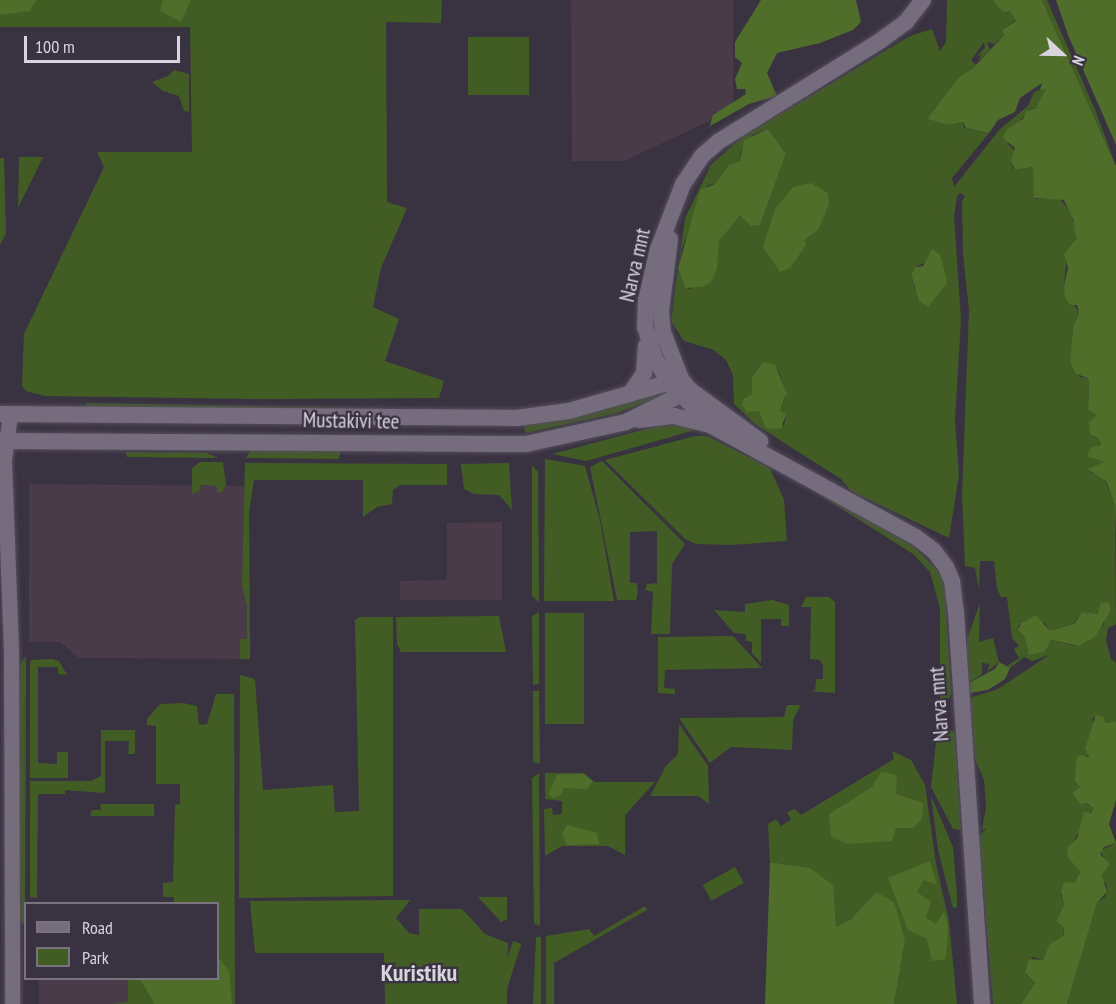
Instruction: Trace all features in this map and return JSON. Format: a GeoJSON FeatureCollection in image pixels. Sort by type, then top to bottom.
{"type":"FeatureCollection","features":[{"type":"Feature","properties":{"kind":"main road","name":"Narva mnt"},"geometry":{"type":"LineString","coordinates":[[923,0],[906,22],[880,41],[718,142],[690,171],[677,199],[650,276],[645,327],[656,361],[712,426],[809,476],[926,544],[941,559],[952,581],[982,1004]]}},
{"type":"Feature","properties":{"kind":"main road","name":"Narva mnt"},"geometry":{"type":"LineString","coordinates":[[677,199],[661,311],[663,332],[680,387],[809,476]]}},
{"type":"Feature","properties":{"kind":"main road"},"geometry":{"type":"LineString","coordinates":[[630,394],[644,373],[645,327]]}},
{"type":"Feature","properties":{"kind":"main road","name":"Mustakivi tee"},"geometry":{"type":"LineString","coordinates":[[5,414],[539,417],[630,394],[680,387]]}},
{"type":"Feature","properties":{"kind":"main road","name":"Mustakivi tee"},"geometry":{"type":"LineString","coordinates":[[2,441],[456,446],[526,444],[626,422],[680,387]]}},
{"type":"Feature","properties":{"kind":"main road"},"geometry":{"type":"LineString","coordinates":[[626,422],[674,416],[712,426]]}},
{"type":"Feature","properties":{"kind":"main road"},"geometry":{"type":"LineString","coordinates":[[456,446],[460,432],[484,417]]}},
{"type":"Feature","properties":{"kind":"street"},"geometry":{"type":"LineString","coordinates":[[5,414],[2,441],[12,660],[12,1004]]}},
{"type":"Feature","properties":{"kind":"shaded area"},"geometry":{"type":"Polygon","coordinates":[[[571,0],[733,0],[733,110],[624,161],[572,161],[571,0]]]}},
{"type":"Feature","properties":{"kind":"shaded area"},"geometry":{"type":"Polygon","coordinates":[[[29,484],[249,486],[250,659],[79,658],[60,642],[29,642],[29,484]]]}},
{"type":"Feature","properties":{"kind":"shaded area"},"geometry":{"type":"Polygon","coordinates":[[[502,522],[502,600],[400,600],[400,581],[447,580],[447,523],[502,522]]]}},
{"type":"Feature","properties":{"kind":"shaded area"},"geometry":{"type":"Polygon","coordinates":[[[39,980],[128,980],[128,1004],[39,1004],[39,980]]]}},
{"type":"Feature","properties":{"kind":"green space"},"geometry":{"type":"Polygon","coordinates":[[[0,0],[442,0],[441,23],[386,22],[387,202],[407,208],[381,268],[373,307],[399,319],[385,361],[444,381],[439,398],[264,399],[45,396],[26,391],[22,386],[24,334],[104,167],[97,152],[192,152],[190,27],[0,27],[0,0]]]}},
{"type":"Feature","properties":{"kind":"green space"},"geometry":{"type":"Polygon","coordinates":[[[0,0],[36,0],[30,11],[0,15],[0,0]]]}},
{"type":"Feature","properties":{"kind":"green space"},"geometry":{"type":"Polygon","coordinates":[[[163,0],[191,0],[181,22],[160,11],[163,0]]]}},
{"type":"Feature","properties":{"kind":"green space"},"geometry":{"type":"Polygon","coordinates":[[[761,0],[856,0],[861,22],[853,30],[820,43],[777,53],[767,73],[777,96],[749,104],[710,126],[713,115],[746,94],[745,89],[737,89],[735,79],[742,63],[735,57],[735,42],[761,0]]]}},
{"type":"Feature","properties":{"kind":"green space"},"geometry":{"type":"Polygon","coordinates":[[[947,0],[992,0],[1002,10],[1010,11],[1016,20],[1002,30],[1004,35],[994,44],[987,42],[990,49],[979,61],[981,55],[977,56],[985,48],[984,42],[971,60],[976,65],[958,79],[927,119],[948,125],[963,122],[964,128],[989,133],[952,178],[954,187],[1000,129],[1028,106],[1034,92],[1044,88],[1047,91],[1036,108],[1029,109],[1018,124],[1011,126],[1008,144],[1015,151],[1011,165],[1015,170],[1033,167],[1035,199],[1060,199],[1070,211],[1077,235],[1067,256],[1064,285],[1079,314],[1073,326],[1070,360],[1080,377],[1089,379],[1088,405],[1097,415],[1093,436],[1099,439],[1099,460],[1104,462],[1091,472],[1103,476],[1115,505],[1116,624],[1108,628],[1106,640],[1111,659],[1116,663],[1116,721],[1105,723],[1102,716],[1092,718],[1095,726],[1086,746],[1090,755],[1076,760],[1080,787],[1072,793],[1093,808],[1068,850],[1067,856],[1080,871],[1077,881],[1061,895],[1064,905],[1056,921],[1064,928],[1063,936],[1053,942],[1043,960],[1032,957],[1026,968],[1026,975],[1035,983],[1021,1004],[993,1004],[979,836],[986,829],[982,829],[986,808],[984,780],[975,759],[970,698],[998,689],[1049,655],[1032,661],[1024,657],[1010,668],[1007,666],[1019,658],[1014,649],[1019,646],[1012,638],[1007,597],[1001,597],[997,588],[994,561],[980,561],[979,589],[975,568],[965,566],[962,496],[969,310],[963,254],[962,202],[965,196],[960,193],[957,196],[954,216],[961,319],[955,421],[959,475],[949,538],[851,491],[841,479],[755,424],[734,404],[733,375],[726,360],[714,350],[684,341],[671,321],[678,268],[685,288],[691,289],[723,233],[740,214],[760,225],[786,154],[768,129],[752,135],[741,151],[740,161],[729,165],[715,184],[708,185],[682,248],[679,265],[685,218],[711,165],[742,137],[910,36],[932,29],[940,51],[946,42],[947,0]],[[941,256],[915,267],[911,274],[915,290],[936,296],[943,273],[941,256]],[[760,365],[752,377],[752,394],[746,397],[747,412],[757,410],[784,426],[786,414],[780,410],[786,397],[778,370],[760,365]],[[1104,601],[1096,614],[1082,612],[1074,623],[1057,629],[1049,630],[1045,623],[1026,620],[1018,627],[1026,637],[1029,653],[1045,652],[1051,640],[1076,646],[1087,642],[1104,624],[1104,601]]]}},
{"type":"Feature","properties":{"kind":"green space"},"geometry":{"type":"Polygon","coordinates":[[[992,0],[1042,0],[1116,166],[1116,536],[1115,505],[1106,481],[1088,469],[1104,462],[1087,456],[1091,448],[1100,445],[1099,439],[1090,434],[1089,422],[1097,415],[1088,409],[1089,379],[1075,373],[1070,360],[1073,326],[1079,314],[1077,305],[1071,305],[1065,298],[1064,285],[1068,268],[1064,254],[1076,239],[1073,219],[1064,200],[1034,198],[1033,167],[1015,170],[1011,162],[1015,148],[1003,138],[1007,129],[1023,119],[1026,111],[1036,108],[1046,89],[1040,90],[1042,83],[1020,98],[1015,112],[998,120],[989,133],[966,128],[963,122],[948,125],[927,119],[959,77],[973,68],[1004,35],[1002,30],[1016,21],[1010,11],[1003,12],[992,0]]]}},
{"type":"Feature","properties":{"kind":"green space"},"geometry":{"type":"Polygon","coordinates":[[[1042,0],[1047,0],[1096,112],[1115,163],[1042,0]]]}},
{"type":"Feature","properties":{"kind":"green space"},"geometry":{"type":"Polygon","coordinates":[[[1056,0],[1116,0],[1116,145],[1068,35],[1056,0]]]}},
{"type":"Feature","properties":{"kind":"green space"},"geometry":{"type":"Polygon","coordinates":[[[468,37],[529,37],[529,95],[468,95],[468,37]]]}},
{"type":"Feature","properties":{"kind":"green space"},"geometry":{"type":"Polygon","coordinates":[[[174,70],[189,74],[189,112],[184,111],[179,96],[163,91],[152,82],[168,76],[174,70]]]}},
{"type":"Feature","properties":{"kind":"green space"},"geometry":{"type":"Polygon","coordinates":[[[768,129],[786,154],[760,225],[751,226],[740,215],[719,241],[717,269],[711,282],[702,287],[685,288],[678,268],[700,190],[715,184],[729,165],[740,161],[744,140],[768,129]]]}},
{"type":"Feature","properties":{"kind":"green space"},"geometry":{"type":"Polygon","coordinates":[[[19,157],[43,157],[18,208],[19,157]]]}},
{"type":"Feature","properties":{"kind":"green space"},"geometry":{"type":"Polygon","coordinates":[[[0,158],[4,158],[6,233],[0,245],[0,158]]]}},
{"type":"Feature","properties":{"kind":"green space"},"geometry":{"type":"Polygon","coordinates":[[[811,183],[828,193],[829,204],[818,230],[804,240],[806,245],[790,268],[780,272],[763,247],[775,209],[793,187],[811,183]]]}},
{"type":"Feature","properties":{"kind":"green space"},"geometry":{"type":"Polygon","coordinates":[[[932,249],[941,256],[947,283],[928,307],[919,301],[911,274],[915,267],[923,266],[932,249]]]}},
{"type":"Feature","properties":{"kind":"green space"},"geometry":{"type":"Polygon","coordinates":[[[763,362],[775,365],[787,393],[780,410],[786,414],[781,429],[766,428],[759,411],[747,412],[742,405],[743,399],[752,394],[752,377],[763,362]]]}},
{"type":"Feature","properties":{"kind":"green space"},"geometry":{"type":"Polygon","coordinates":[[[654,394],[656,399],[613,414],[525,433],[524,424],[594,413],[654,394]]]}},
{"type":"Feature","properties":{"kind":"green space"},"geometry":{"type":"Polygon","coordinates":[[[86,403],[338,407],[338,414],[86,410],[86,403]]]}},
{"type":"Feature","properties":{"kind":"green space"},"geometry":{"type":"Polygon","coordinates":[[[680,425],[695,430],[586,461],[552,454],[654,427],[680,425]]]}},
{"type":"Feature","properties":{"kind":"green space"},"geometry":{"type":"Polygon","coordinates":[[[695,436],[707,436],[770,468],[784,500],[787,541],[731,545],[696,544],[685,539],[605,460],[695,436]]]}},
{"type":"Feature","properties":{"kind":"green space"},"geometry":{"type":"Polygon","coordinates":[[[341,449],[339,459],[246,458],[251,450],[341,449]]]}},
{"type":"Feature","properties":{"kind":"green space"},"geometry":{"type":"Polygon","coordinates":[[[126,452],[207,453],[218,458],[127,457],[126,452]]]}},
{"type":"Feature","properties":{"kind":"green space"},"geometry":{"type":"Polygon","coordinates":[[[545,459],[585,466],[600,520],[614,601],[544,601],[545,459]]]}},
{"type":"Feature","properties":{"kind":"green space"},"geometry":{"type":"Polygon","coordinates":[[[602,461],[685,544],[672,564],[670,634],[651,634],[653,592],[645,590],[647,584],[657,583],[657,531],[630,532],[630,583],[637,583],[638,592],[636,600],[617,600],[590,467],[602,461]]]}},
{"type":"Feature","properties":{"kind":"green space"},"geometry":{"type":"Polygon","coordinates":[[[200,462],[223,462],[226,485],[222,492],[217,493],[217,486],[201,485],[199,491],[192,494],[192,468],[200,462]]]}},
{"type":"Feature","properties":{"kind":"green space"},"geometry":{"type":"Polygon","coordinates":[[[245,463],[447,464],[447,485],[400,485],[393,490],[392,504],[377,507],[363,517],[363,480],[254,480],[249,512],[250,659],[240,659],[240,639],[247,639],[247,606],[242,586],[245,463]]]}},
{"type":"Feature","properties":{"kind":"green space"},"geometry":{"type":"Polygon","coordinates":[[[509,463],[512,510],[499,495],[474,494],[464,489],[461,464],[509,463]]]}},
{"type":"Feature","properties":{"kind":"green space"},"geometry":{"type":"Polygon","coordinates":[[[532,465],[538,472],[539,602],[532,596],[532,465]]]}},
{"type":"Feature","properties":{"kind":"green space"},"geometry":{"type":"Polygon","coordinates":[[[806,486],[912,545],[939,572],[945,589],[951,695],[940,711],[940,608],[930,572],[913,554],[806,486]]]}},
{"type":"Feature","properties":{"kind":"green space"},"geometry":{"type":"Polygon","coordinates":[[[806,597],[829,597],[835,602],[835,693],[809,691],[815,690],[816,679],[823,679],[823,666],[820,660],[810,659],[811,607],[801,607],[806,597]]]}},
{"type":"Feature","properties":{"kind":"green space"},"geometry":{"type":"Polygon","coordinates":[[[772,600],[789,605],[789,626],[781,626],[781,619],[761,619],[761,663],[752,653],[752,642],[746,641],[746,634],[734,633],[714,610],[745,612],[745,604],[772,600]]]}},
{"type":"Feature","properties":{"kind":"green space"},"geometry":{"type":"Polygon","coordinates":[[[1108,602],[1111,610],[1095,637],[1079,646],[1051,640],[1045,652],[1029,655],[1025,637],[1018,630],[1021,623],[1036,615],[1049,630],[1057,629],[1075,623],[1082,612],[1097,614],[1101,603],[1108,602]]]}},
{"type":"Feature","properties":{"kind":"green space"},"geometry":{"type":"Polygon","coordinates":[[[980,603],[979,642],[993,638],[999,662],[988,671],[989,664],[982,663],[982,674],[967,684],[967,639],[980,603]]]}},
{"type":"Feature","properties":{"kind":"green space"},"geometry":{"type":"Polygon","coordinates":[[[539,612],[539,684],[533,685],[532,616],[539,612]]]}},
{"type":"Feature","properties":{"kind":"green space"},"geometry":{"type":"Polygon","coordinates":[[[545,613],[584,613],[584,724],[545,724],[545,613]]]}},
{"type":"Feature","properties":{"kind":"green space"},"geometry":{"type":"Polygon","coordinates":[[[499,616],[506,652],[401,652],[397,644],[396,617],[499,616]]]}},
{"type":"Feature","properties":{"kind":"green space"},"geometry":{"type":"Polygon","coordinates":[[[359,617],[393,617],[393,896],[239,898],[240,675],[255,679],[263,790],[333,785],[335,812],[359,811],[355,620],[359,617]]]}},
{"type":"Feature","properties":{"kind":"green space"},"geometry":{"type":"Polygon","coordinates":[[[733,636],[762,668],[665,670],[664,688],[675,689],[675,694],[658,693],[658,637],[733,636]]]}},
{"type":"Feature","properties":{"kind":"green space"},"geometry":{"type":"Polygon","coordinates":[[[26,656],[24,925],[18,918],[20,664],[26,656]]]}},
{"type":"Feature","properties":{"kind":"green space"},"geometry":{"type":"Polygon","coordinates":[[[31,660],[59,661],[67,675],[58,674],[58,667],[38,667],[38,763],[57,764],[57,752],[68,752],[68,778],[30,778],[30,663],[31,660]]]}},
{"type":"Feature","properties":{"kind":"green space"},"geometry":{"type":"Polygon","coordinates":[[[999,662],[1010,668],[1005,679],[988,690],[970,693],[967,684],[995,669],[999,662]]]}},
{"type":"Feature","properties":{"kind":"green space"},"geometry":{"type":"Polygon","coordinates":[[[533,691],[539,691],[540,764],[533,762],[533,691]]]}},
{"type":"Feature","properties":{"kind":"green space"},"geometry":{"type":"Polygon","coordinates":[[[216,694],[234,694],[235,1004],[112,1004],[128,1002],[128,980],[219,980],[219,902],[174,902],[174,897],[163,897],[163,883],[173,882],[175,805],[180,804],[180,784],[156,784],[156,726],[147,725],[147,719],[160,704],[183,703],[197,706],[199,725],[207,724],[216,694]]]}},
{"type":"Feature","properties":{"kind":"green space"},"geometry":{"type":"Polygon","coordinates":[[[787,705],[801,705],[793,720],[792,750],[731,747],[710,763],[679,718],[784,717],[787,705]]]}},
{"type":"Feature","properties":{"kind":"green space"},"geometry":{"type":"Polygon","coordinates":[[[1096,715],[1104,717],[1105,723],[1116,721],[1116,800],[1109,824],[1116,843],[1104,847],[1100,854],[1110,864],[1102,875],[1107,892],[1097,903],[1067,1004],[1021,1004],[1035,983],[1025,973],[1029,959],[1043,960],[1050,944],[1064,935],[1064,928],[1056,921],[1064,905],[1061,891],[1064,882],[1075,883],[1080,872],[1067,856],[1068,847],[1077,838],[1084,812],[1091,813],[1093,808],[1087,803],[1081,804],[1072,793],[1080,787],[1075,781],[1076,760],[1079,755],[1089,757],[1085,749],[1096,715]]]}},
{"type":"Feature","properties":{"kind":"green space"},"geometry":{"type":"Polygon","coordinates":[[[679,724],[708,766],[709,804],[698,796],[650,796],[666,766],[678,754],[679,724]]]}},
{"type":"Feature","properties":{"kind":"green space"},"geometry":{"type":"Polygon","coordinates":[[[942,724],[955,733],[961,830],[953,829],[931,787],[938,725],[942,724]]]}},
{"type":"Feature","properties":{"kind":"green space"},"geometry":{"type":"Polygon","coordinates":[[[101,730],[135,730],[135,754],[128,754],[129,741],[105,741],[105,793],[65,790],[65,794],[38,794],[37,898],[30,897],[30,781],[91,781],[101,776],[101,730]]]}},
{"type":"Feature","properties":{"kind":"green space"},"geometry":{"type":"Polygon","coordinates":[[[892,751],[911,760],[925,785],[936,864],[949,921],[957,1004],[894,1004],[905,940],[876,892],[851,919],[836,927],[810,868],[770,862],[768,824],[776,819],[781,826],[791,820],[787,812],[795,809],[801,815],[894,759],[892,751]]]}},
{"type":"Feature","properties":{"kind":"green space"},"geometry":{"type":"Polygon","coordinates":[[[881,772],[897,775],[896,794],[923,803],[922,819],[913,828],[896,828],[892,841],[847,844],[831,836],[829,814],[872,787],[881,772]]]}},
{"type":"Feature","properties":{"kind":"green space"},"geometry":{"type":"Polygon","coordinates":[[[539,773],[540,926],[534,923],[532,778],[539,773]]]}},
{"type":"Feature","properties":{"kind":"green space"},"geometry":{"type":"Polygon","coordinates":[[[545,773],[584,773],[594,782],[655,782],[625,815],[625,855],[608,846],[562,846],[545,856],[544,809],[552,808],[553,815],[562,814],[562,801],[545,799],[545,773]]]}},
{"type":"Feature","properties":{"kind":"green space"},"geometry":{"type":"Polygon","coordinates":[[[583,774],[593,781],[587,789],[564,788],[561,795],[553,798],[548,794],[557,775],[583,774]]]}},
{"type":"Feature","properties":{"kind":"green space"},"geometry":{"type":"Polygon","coordinates":[[[931,796],[953,847],[957,907],[953,908],[938,850],[931,796]]]}},
{"type":"Feature","properties":{"kind":"green space"},"geometry":{"type":"Polygon","coordinates":[[[100,804],[154,804],[154,816],[90,816],[92,810],[101,810],[100,804]]]}},
{"type":"Feature","properties":{"kind":"green space"},"geometry":{"type":"Polygon","coordinates":[[[567,825],[597,833],[599,844],[567,845],[562,834],[567,825]]]}},
{"type":"Feature","properties":{"kind":"green space"},"geometry":{"type":"Polygon","coordinates":[[[1116,843],[1116,1004],[1067,1004],[1097,903],[1106,896],[1107,885],[1102,878],[1105,859],[1100,851],[1116,843]]]}},
{"type":"Feature","properties":{"kind":"green space"},"geometry":{"type":"Polygon","coordinates":[[[930,861],[937,885],[924,880],[917,892],[931,902],[926,918],[936,924],[944,911],[948,926],[946,959],[932,961],[927,939],[908,930],[888,878],[930,861]]]}},
{"type":"Feature","properties":{"kind":"green space"},"geometry":{"type":"Polygon","coordinates":[[[770,862],[810,868],[833,885],[836,927],[851,919],[876,892],[894,902],[905,940],[894,1004],[765,1004],[770,862]]]}},
{"type":"Feature","properties":{"kind":"green space"},"geometry":{"type":"Polygon","coordinates":[[[735,867],[744,883],[711,901],[703,885],[735,867]]]}},
{"type":"Feature","properties":{"kind":"green space"},"geometry":{"type":"Polygon","coordinates":[[[478,897],[507,897],[507,919],[501,922],[478,897]]]}},
{"type":"Feature","properties":{"kind":"green space"},"geometry":{"type":"Polygon","coordinates":[[[410,900],[396,918],[409,933],[419,935],[419,909],[462,909],[485,934],[508,943],[507,1004],[385,1004],[384,953],[255,953],[250,901],[410,900]]]}},
{"type":"Feature","properties":{"kind":"green space"},"geometry":{"type":"Polygon","coordinates":[[[645,906],[647,910],[554,963],[554,1004],[546,1004],[546,936],[589,929],[594,936],[645,906]]]}},
{"type":"Feature","properties":{"kind":"green space"},"geometry":{"type":"Polygon","coordinates":[[[536,937],[541,937],[541,1004],[533,1004],[536,937]]]}},
{"type":"Feature","properties":{"kind":"green space"},"geometry":{"type":"Polygon","coordinates":[[[513,941],[522,944],[502,1004],[494,1001],[513,941]]]}},
{"type":"Feature","properties":{"kind":"green space"},"geometry":{"type":"Polygon","coordinates":[[[219,958],[229,971],[232,1004],[155,1004],[141,980],[219,980],[219,958]]]}},
{"type":"Feature","properties":{"kind":"district","name":"Kuristiku"},"geometry":{"type":"Point","coordinates":[419,973]}}]}
